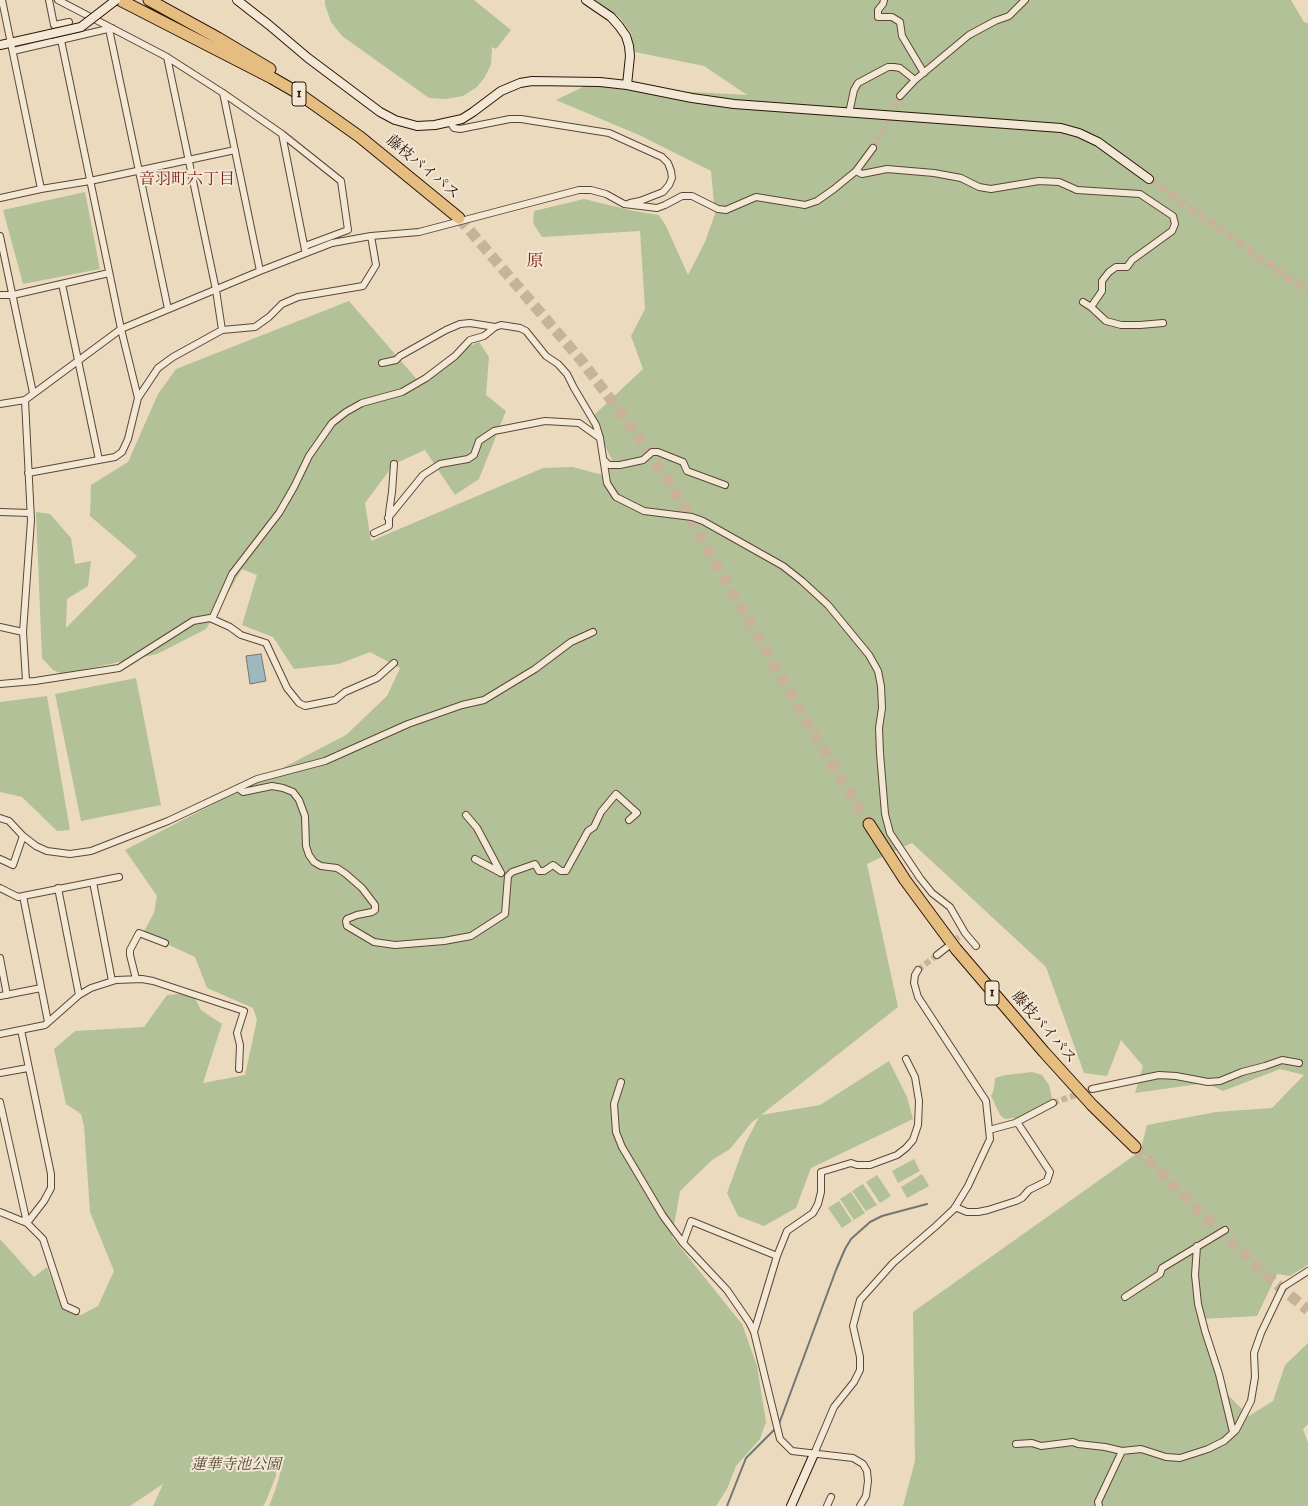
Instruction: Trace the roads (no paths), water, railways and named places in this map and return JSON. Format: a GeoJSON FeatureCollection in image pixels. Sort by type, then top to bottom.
{"type":"FeatureCollection","features":[{"type":"Feature","properties":{"kind":"highway","name":"藤枝バイパス"},"geometry":{"type":"LineString","coordinates":[[120,0],[272,78],[298,93],[360,137],[459,218],[386,152],[326,106],[218,38],[149,0]]}},
{"type":"Feature","properties":{"kind":"highway","name":"藤枝バイパス"},"geometry":{"type":"LineString","coordinates":[[869,824],[905,880],[956,949],[1049,1058],[1135,1147]]}},
{"type":"Feature","properties":{"kind":"street"},"geometry":{"type":"LineString","coordinates":[[2,0],[41,189]]}},
{"type":"Feature","properties":{"kind":"street"},"geometry":{"type":"LineString","coordinates":[[49,0],[54,25],[68,22]]}},
{"type":"Feature","properties":{"kind":"street"},"geometry":{"type":"LineString","coordinates":[[58,0],[167,58],[223,93],[282,134],[341,181],[348,230],[305,246]]}},
{"type":"Feature","properties":{"kind":"street"},"geometry":{"type":"LineString","coordinates":[[12,47],[50,34],[81,27],[116,0]]}},
{"type":"Feature","properties":{"kind":"street"},"geometry":{"type":"LineString","coordinates":[[237,0],[270,25],[308,58],[380,112],[395,120],[417,126],[435,125],[468,116],[501,91],[520,83],[532,81],[600,82],[627,85],[692,98],[734,104],[1061,128],[1079,133],[1098,142],[1149,179]]}},
{"type":"Feature","properties":{"kind":"street"},"geometry":{"type":"LineString","coordinates":[[586,0],[611,17],[626,36],[630,56],[627,85]]}},
{"type":"Feature","properties":{"kind":"street"},"geometry":{"type":"LineString","coordinates":[[884,0],[883,4],[878,10],[878,17],[892,17],[900,22],[902,36],[924,73]]}},
{"type":"Feature","properties":{"kind":"street"},"geometry":{"type":"LineString","coordinates":[[900,96],[915,80],[969,35],[994,21],[1009,16],[1025,0]]}},
{"type":"Feature","properties":{"kind":"street"},"geometry":{"type":"LineString","coordinates":[[0,45],[12,47],[60,40],[111,29]]}},
{"type":"Feature","properties":{"kind":"street"},"geometry":{"type":"LineString","coordinates":[[111,29],[168,309]]}},
{"type":"Feature","properties":{"kind":"street"},"geometry":{"type":"LineString","coordinates":[[60,40],[121,329],[138,398]]}},
{"type":"Feature","properties":{"kind":"street"},"geometry":{"type":"LineString","coordinates":[[167,58],[187,160],[216,290],[222,330]]}},
{"type":"Feature","properties":{"kind":"street"},"geometry":{"type":"LineString","coordinates":[[849,113],[854,90],[858,83],[888,67],[900,68],[915,80]]}},
{"type":"Feature","properties":{"kind":"street"},"geometry":{"type":"LineString","coordinates":[[223,93],[260,271]]}},
{"type":"Feature","properties":{"kind":"street"},"geometry":{"type":"LineString","coordinates":[[450,122],[454,128],[460,129],[510,119],[521,119],[609,133],[662,157],[668,163],[671,171],[672,178],[669,185],[663,192],[624,204]]}},
{"type":"Feature","properties":{"kind":"street"},"geometry":{"type":"LineString","coordinates":[[282,134],[306,254]]}},
{"type":"Feature","properties":{"kind":"street"},"geometry":{"type":"LineString","coordinates":[[0,404],[25,400],[121,329],[260,271],[332,243],[371,236],[419,232],[579,190],[591,190],[606,194],[624,204],[657,208],[682,196],[692,196],[718,209],[726,210],[756,197],[805,205],[817,201],[856,171],[873,148]]}},
{"type":"Feature","properties":{"kind":"street"},"geometry":{"type":"LineString","coordinates":[[0,198],[41,189],[90,181],[235,150]]}},
{"type":"Feature","properties":{"kind":"street"},"geometry":{"type":"LineString","coordinates":[[856,171],[862,174],[887,169],[934,173],[961,178],[979,187],[991,189],[1039,181],[1059,182],[1077,190],[1140,194],[1173,216],[1176,224],[1172,231],[1132,260],[1127,267],[1116,267],[1109,272],[1102,280],[1102,291],[1091,307]]}},
{"type":"Feature","properties":{"kind":"street"},"geometry":{"type":"LineString","coordinates":[[0,236],[33,393]]}},
{"type":"Feature","properties":{"kind":"street"},"geometry":{"type":"LineString","coordinates":[[28,473],[115,457],[122,452],[128,440],[138,398],[158,368],[173,357],[222,330],[255,327],[269,317],[282,304],[298,297],[363,286],[376,265],[371,236]]}},
{"type":"Feature","properties":{"kind":"street"},"geometry":{"type":"LineString","coordinates":[[0,295],[13,295],[109,273]]}},
{"type":"Feature","properties":{"kind":"street"},"geometry":{"type":"LineString","coordinates":[[62,284],[99,460]]}},
{"type":"Feature","properties":{"kind":"street"},"geometry":{"type":"LineString","coordinates":[[1083,302],[1091,307],[1106,321],[1120,325],[1163,323]]}},
{"type":"Feature","properties":{"kind":"street"},"geometry":{"type":"LineString","coordinates":[[382,362],[396,360],[400,356],[446,330],[460,324],[470,323],[495,327]]}},
{"type":"Feature","properties":{"kind":"street"},"geometry":{"type":"LineString","coordinates":[[212,619],[232,574],[280,513],[309,456],[332,423],[346,412],[362,404],[402,392],[426,378],[455,356],[470,340],[484,336],[495,327],[501,325],[520,328],[526,331],[546,356],[558,364],[567,374],[596,425],[600,438],[607,483],[616,497],[644,511],[692,517],[703,521],[783,566],[828,605],[869,655],[878,671],[881,686],[882,708],[879,728],[880,753],[885,814],[890,833],[920,878],[932,893],[950,907],[976,946]]}},
{"type":"Feature","properties":{"kind":"street"},"geometry":{"type":"LineString","coordinates":[[25,400],[30,512],[23,632],[26,681]]}},
{"type":"Feature","properties":{"kind":"street"},"geometry":{"type":"LineString","coordinates":[[388,518],[423,475],[440,464],[468,460],[474,455],[480,441],[494,431],[545,421],[579,423],[600,438]]}},
{"type":"Feature","properties":{"kind":"street"},"geometry":{"type":"LineString","coordinates":[[604,460],[609,465],[620,465],[644,460],[652,452],[658,452],[683,462],[687,471],[725,485]]}},
{"type":"Feature","properties":{"kind":"street"},"geometry":{"type":"LineString","coordinates":[[374,533],[389,526],[388,518],[394,464]]}},
{"type":"Feature","properties":{"kind":"street"},"geometry":{"type":"LineString","coordinates":[[0,512],[30,512]]}},
{"type":"Feature","properties":{"kind":"street"},"geometry":{"type":"LineString","coordinates":[[0,684],[119,668],[193,621],[204,618],[212,619],[230,627],[241,635],[266,643],[287,688],[299,703],[305,706],[335,700],[345,692],[377,678],[394,664]]}},
{"type":"Feature","properties":{"kind":"street"},"geometry":{"type":"LineString","coordinates":[[0,627],[23,632]]}},
{"type":"Feature","properties":{"kind":"street"},"geometry":{"type":"LineString","coordinates":[[0,818],[9,821],[23,836],[36,846],[56,853],[70,854],[91,851],[168,821],[238,788],[268,776],[325,762],[408,724],[462,705],[484,700],[535,669],[571,642],[594,632]]}},
{"type":"Feature","properties":{"kind":"street"},"geometry":{"type":"LineString","coordinates":[[238,788],[243,792],[272,786],[293,792],[299,800],[305,816],[306,846],[309,855],[314,862],[321,866],[337,868],[346,874],[362,888],[375,905],[375,910],[372,912],[353,916],[346,922],[347,926],[374,942],[395,945],[444,941],[472,936],[505,914],[508,876],[512,872],[535,864],[539,871],[544,871],[552,865],[561,871],[566,871],[588,831],[594,827],[601,812],[616,794],[637,813],[629,820]]}},
{"type":"Feature","properties":{"kind":"street"},"geometry":{"type":"LineString","coordinates":[[466,815],[477,828],[501,873]]}},
{"type":"Feature","properties":{"kind":"street"},"geometry":{"type":"LineString","coordinates":[[0,859],[13,865],[23,836]]}},
{"type":"Feature","properties":{"kind":"street"},"geometry":{"type":"LineString","coordinates":[[475,858],[508,876]]}},
{"type":"Feature","properties":{"kind":"street"},"geometry":{"type":"LineString","coordinates":[[0,888],[18,897],[119,876]]}},
{"type":"Feature","properties":{"kind":"street"},"geometry":{"type":"LineString","coordinates":[[94,882],[112,981]]}},
{"type":"Feature","properties":{"kind":"street"},"geometry":{"type":"LineString","coordinates":[[58,888],[79,995]]}},
{"type":"Feature","properties":{"kind":"street"},"geometry":{"type":"LineString","coordinates":[[23,896],[48,1022]]}},
{"type":"Feature","properties":{"kind":"street"},"geometry":{"type":"LineString","coordinates":[[136,979],[130,950],[140,933],[165,943]]}},
{"type":"Feature","properties":{"kind":"street"},"geometry":{"type":"LineString","coordinates":[[959,937],[966,933]]}},
{"type":"Feature","properties":{"kind":"street"},"geometry":{"type":"LineString","coordinates":[[937,955],[946,948]]}},
{"type":"Feature","properties":{"kind":"street"},"geometry":{"type":"LineString","coordinates":[[0,958],[7,995]]}},
{"type":"Feature","properties":{"kind":"street"},"geometry":{"type":"LineString","coordinates":[[791,1506],[834,1406],[854,1382],[860,1370],[860,1357],[853,1326],[860,1300],[893,1263],[936,1226],[955,1207],[968,1186],[990,1139],[987,1108],[983,1095],[976,1087],[918,997],[914,983],[915,975],[918,970]]}},
{"type":"Feature","properties":{"kind":"street"},"geometry":{"type":"LineString","coordinates":[[0,1034],[45,1025],[79,995],[91,988],[112,981],[136,979],[153,981],[244,1011],[237,1033],[240,1044],[239,1069]]}},
{"type":"Feature","properties":{"kind":"street"},"geometry":{"type":"LineString","coordinates":[[0,996],[42,988]]}},
{"type":"Feature","properties":{"kind":"street"},"geometry":{"type":"LineString","coordinates":[[21,1030],[51,1174],[52,1188],[27,1223]]}},
{"type":"Feature","properties":{"kind":"street"},"geometry":{"type":"LineString","coordinates":[[754,1332],[777,1256],[787,1231],[813,1213],[818,1204],[821,1192],[821,1172],[851,1163],[857,1166],[876,1163],[897,1155],[913,1140],[918,1125],[919,1101],[916,1077],[906,1059]]}},
{"type":"Feature","properties":{"kind":"street"},"geometry":{"type":"LineString","coordinates":[[1092,1089],[1159,1075],[1176,1076],[1208,1082],[1220,1081],[1242,1072],[1282,1060],[1299,1063]]}},
{"type":"Feature","properties":{"kind":"street"},"geometry":{"type":"LineString","coordinates":[[0,1073],[28,1068]]}},
{"type":"Feature","properties":{"kind":"street"},"geometry":{"type":"LineString","coordinates":[[621,1082],[614,1104],[616,1132],[622,1146],[663,1216],[683,1243],[727,1290],[749,1322],[754,1332],[780,1439],[792,1451],[854,1458],[863,1464],[867,1471],[868,1481],[866,1496],[860,1506]]}},
{"type":"Feature","properties":{"kind":"street"},"geometry":{"type":"LineString","coordinates":[[0,1102],[27,1223]]}},
{"type":"Feature","properties":{"kind":"street"},"geometry":{"type":"LineString","coordinates":[[989,1130],[1017,1122],[1053,1103]]}},
{"type":"Feature","properties":{"kind":"street"},"geometry":{"type":"LineString","coordinates":[[955,1207],[967,1212],[988,1210],[1016,1201],[1022,1198],[1029,1190],[1047,1181],[1050,1172],[1017,1122]]}},
{"type":"Feature","properties":{"kind":"street"},"geometry":{"type":"LineString","coordinates":[[0,1212],[27,1223],[43,1239],[65,1306],[76,1311]]}},
{"type":"Feature","properties":{"kind":"street"},"geometry":{"type":"LineString","coordinates":[[683,1243],[691,1221],[777,1256]]}},
{"type":"Feature","properties":{"kind":"street"},"geometry":{"type":"LineString","coordinates":[[1124,1297],[1160,1274],[1162,1268],[1225,1230]]}},
{"type":"Feature","properties":{"kind":"street"},"geometry":{"type":"LineString","coordinates":[[1197,1246],[1195,1276],[1198,1304],[1219,1374],[1233,1432]]}},
{"type":"Feature","properties":{"kind":"street"},"geometry":{"type":"LineString","coordinates":[[1016,1444],[1032,1443],[1041,1446],[1073,1442],[1078,1444],[1105,1446],[1122,1451],[1141,1449],[1166,1457],[1180,1458],[1208,1449],[1224,1441],[1236,1430],[1251,1400],[1255,1377],[1254,1353],[1278,1295],[1283,1288],[1308,1271]]}},
{"type":"Feature","properties":{"kind":"street"},"geometry":{"type":"LineString","coordinates":[[1099,1506],[1098,1502],[1122,1451]]}},
{"type":"Feature","properties":{"kind":"street"},"geometry":{"type":"LineString","coordinates":[[827,1506],[832,1497]]}},
{"type":"Feature","properties":{"kind":"water"},"geometry":{"type":"Polygon","coordinates":[[[261,654],[266,681],[250,684],[246,656],[261,654]]]}},
{"type":"Feature","properties":{"kind":"waterway"},"geometry":{"type":"LineString","coordinates":[[779,1424],[836,1270],[851,1239],[870,1222],[882,1216],[927,1204]]}},
{"type":"Feature","properties":{"kind":"waterway"},"geometry":{"type":"LineString","coordinates":[[727,1506],[746,1458],[776,1428]]}},
{"type":"Feature","properties":{"kind":"tunnel"},"geometry":{"type":"LineString","coordinates":[[873,148],[900,96]]}},
{"type":"Feature","properties":{"kind":"tunnel"},"geometry":{"type":"LineString","coordinates":[[1149,179],[1308,292]]}},
{"type":"Feature","properties":{"kind":"tunnel"},"geometry":{"type":"LineString","coordinates":[[459,218],[581,360],[644,444],[670,483],[829,760],[869,824]]}},
{"type":"Feature","properties":{"kind":"tunnel"},"geometry":{"type":"LineString","coordinates":[[950,944],[959,937]]}},
{"type":"Feature","properties":{"kind":"tunnel"},"geometry":{"type":"LineString","coordinates":[[918,970],[937,955]]}},
{"type":"Feature","properties":{"kind":"tunnel"},"geometry":{"type":"LineString","coordinates":[[1053,1103],[1092,1089]]}},
{"type":"Feature","properties":{"kind":"tunnel"},"geometry":{"type":"LineString","coordinates":[[1135,1147],[1204,1216],[1275,1283],[1308,1310]]}},
{"type":"Feature","properties":{"kind":"district","name":"音羽町六丁目"},"geometry":{"type":"Point","coordinates":[187,181]}},
{"type":"Feature","properties":{"kind":"district","name":"原"},"geometry":{"type":"Point","coordinates":[535,262]}},
{"type":"Feature","properties":{"kind":"park label","name":"蓮華寺池公園"},"geometry":{"type":"Point","coordinates":[236,1466]}}]}
